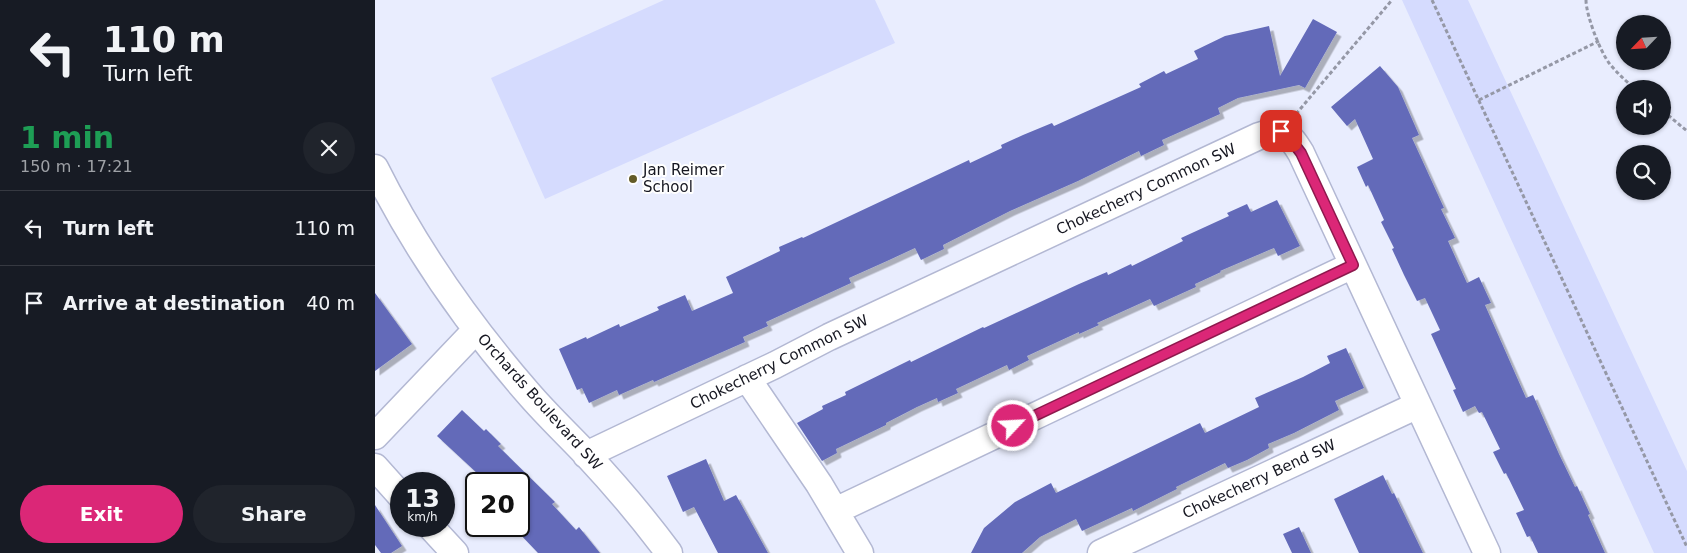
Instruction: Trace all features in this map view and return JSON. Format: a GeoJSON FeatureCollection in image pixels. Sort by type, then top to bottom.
{"type":"FeatureCollection","features":[{"type":"Feature","properties":{"kind":"street"},"geometry":{"type":"LineString","coordinates":[[1281,131],[1288,136],[1301,153],[1487,553]]}},
{"type":"Feature","properties":{"kind":"street","name":"Chokecherry Common SW"},"geometry":{"type":"LineString","coordinates":[[587,455],[837,333],[1259,136],[1281,131]]}},
{"type":"Feature","properties":{"kind":"street","name":"Orchards Boulevard SW"},"geometry":{"type":"LineString","coordinates":[[375,168],[413,238],[435,273],[476,330],[530,395],[628,501],[669,553]]}},
{"type":"Feature","properties":{"kind":"street"},"geometry":{"type":"LineString","coordinates":[[835,511],[1353,265]]}},
{"type":"Feature","properties":{"kind":"street"},"geometry":{"type":"LineString","coordinates":[[375,436],[476,330]]}},
{"type":"Feature","properties":{"kind":"street"},"geometry":{"type":"LineString","coordinates":[[747,378],[819,484],[859,553]]}},
{"type":"Feature","properties":{"kind":"street","name":"Chokecherry Bend SW"},"geometry":{"type":"LineString","coordinates":[[1101,553],[1417,405]]}},
{"type":"Feature","properties":{"kind":"street"},"geometry":{"type":"LineString","coordinates":[[375,467],[390,484]]}},
{"type":"Feature","properties":{"kind":"street"},"geometry":{"type":"LineString","coordinates":[[440,537],[455,553]]}},
{"type":"Feature","properties":{"kind":"path"},"geometry":{"type":"LineString","coordinates":[[1281,131],[1392,0]]}},
{"type":"Feature","properties":{"kind":"path"},"geometry":{"type":"LineString","coordinates":[[1432,0],[1687,547]]}},
{"type":"Feature","properties":{"kind":"path"},"geometry":{"type":"LineString","coordinates":[[1587,0],[1591,24],[1608,62],[1624,80]]}},
{"type":"Feature","properties":{"kind":"path"},"geometry":{"type":"LineString","coordinates":[[1479,100],[1599,42]]}},
{"type":"Feature","properties":{"kind":"path"},"geometry":{"type":"LineString","coordinates":[[1671,118],[1687,131]]}},
{"type":"Feature","properties":{"kind":"shaded area"},"geometry":{"type":"Polygon","coordinates":[[[664,0],[875,0],[895,43],[545,199],[491,78],[664,0]]]}},
{"type":"Feature","properties":{"kind":"shaded area"},"geometry":{"type":"Polygon","coordinates":[[[1402,0],[1468,0],[1687,471],[1687,553],[1654,553],[1402,0]]]}},
{"type":"Feature","properties":{"kind":"building"},"geometry":{"type":"Polygon","coordinates":[[[1313,19],[1337,32],[1305,88],[1299,85],[1238,98],[1218,108],[1220,114],[1162,140],[1164,145],[1141,156],[1139,151],[1010,211],[943,245],[944,249],[921,260],[915,248],[849,278],[851,283],[766,322],[768,326],[743,337],[745,342],[654,382],[653,380],[619,395],[617,390],[589,403],[582,388],[577,390],[559,349],[586,337],[587,339],[619,324],[620,327],[659,310],[657,307],[685,295],[692,311],[733,293],[726,277],[780,251],[779,247],[803,238],[969,160],[970,163],[1002,148],[1001,145],[1023,135],[1052,123],[1054,126],[1141,87],[1139,84],[1164,71],[1166,74],[1198,59],[1194,51],[1225,36],[1269,26],[1280,76],[1313,19]]]}},
{"type":"Feature","properties":{"kind":"building"},"geometry":{"type":"Polygon","coordinates":[[[1380,66],[1398,87],[1419,135],[1412,138],[1444,208],[1441,209],[1455,238],[1448,241],[1467,283],[1479,277],[1491,303],[1485,305],[1526,398],[1533,395],[1559,454],[1590,514],[1588,515],[1605,553],[1538,553],[1530,536],[1527,537],[1516,513],[1524,510],[1506,473],[1504,474],[1493,452],[1500,449],[1482,412],[1479,413],[1475,406],[1463,412],[1453,390],[1456,389],[1431,334],[1440,330],[1425,298],[1417,301],[1381,222],[1384,220],[1368,185],[1366,187],[1357,167],[1373,159],[1355,119],[1347,126],[1331,107],[1380,66]]]}},
{"type":"Feature","properties":{"kind":"building"},"geometry":{"type":"Polygon","coordinates":[[[1277,200],[1300,246],[1278,256],[1274,248],[1220,271],[1195,284],[1196,287],[1154,306],[1150,299],[1097,323],[1099,325],[1027,356],[1029,360],[1009,370],[1007,365],[956,389],[958,393],[938,402],[937,398],[917,407],[886,423],[886,425],[836,449],[837,453],[822,461],[797,423],[823,409],[822,406],[846,395],[845,392],[910,360],[911,362],[983,327],[1107,272],[1108,275],[1131,264],[1132,266],[1183,241],[1181,238],[1229,216],[1227,213],[1247,204],[1251,212],[1277,200]]]}},
{"type":"Feature","properties":{"kind":"building"},"geometry":{"type":"Polygon","coordinates":[[[375,293],[412,344],[375,371],[375,293]]]}},
{"type":"Feature","properties":{"kind":"building"},"geometry":{"type":"Polygon","coordinates":[[[1346,348],[1364,388],[1335,401],[1339,410],[1268,444],[1269,448],[1247,460],[1228,468],[1225,463],[1133,511],[1132,508],[1082,531],[1076,519],[1040,537],[1022,553],[971,553],[984,528],[1015,502],[1051,483],[1056,493],[1200,423],[1205,433],[1259,407],[1255,398],[1330,363],[1327,356],[1346,348]]]}},
{"type":"Feature","properties":{"kind":"building"},"geometry":{"type":"Polygon","coordinates":[[[462,410],[484,431],[486,429],[501,444],[498,446],[524,472],[476,472],[437,436],[462,410]]]}},
{"type":"Feature","properties":{"kind":"building"},"geometry":{"type":"Polygon","coordinates":[[[706,459],[724,501],[736,495],[768,553],[718,553],[694,507],[683,512],[667,476],[706,459]]]}},
{"type":"Feature","properties":{"kind":"building"},"geometry":{"type":"Polygon","coordinates":[[[1383,475],[1392,494],[1394,493],[1423,553],[1359,553],[1334,499],[1383,475]]]}},
{"type":"Feature","properties":{"kind":"building"},"geometry":{"type":"Polygon","coordinates":[[[530,477],[555,502],[552,504],[576,530],[579,527],[600,553],[538,553],[523,537],[530,537],[530,477]]]}},
{"type":"Feature","properties":{"kind":"building"},"geometry":{"type":"Polygon","coordinates":[[[375,505],[390,528],[390,537],[396,537],[402,546],[391,553],[381,553],[375,545],[375,505]]]}},
{"type":"Feature","properties":{"kind":"building"},"geometry":{"type":"Polygon","coordinates":[[[1299,527],[1311,553],[1292,553],[1283,534],[1299,527]]]}},
{"type":"Feature","properties":{"kind":"place","name":"Jan Reimer School"},"geometry":{"type":"Point","coordinates":[633,179]}},
{"type":"Feature","properties":{"kind":"route"},"geometry":{"type":"LineString","coordinates":[[1013,426],[1353,265],[1301,153],[1288,136],[1281,131]]}}]}
